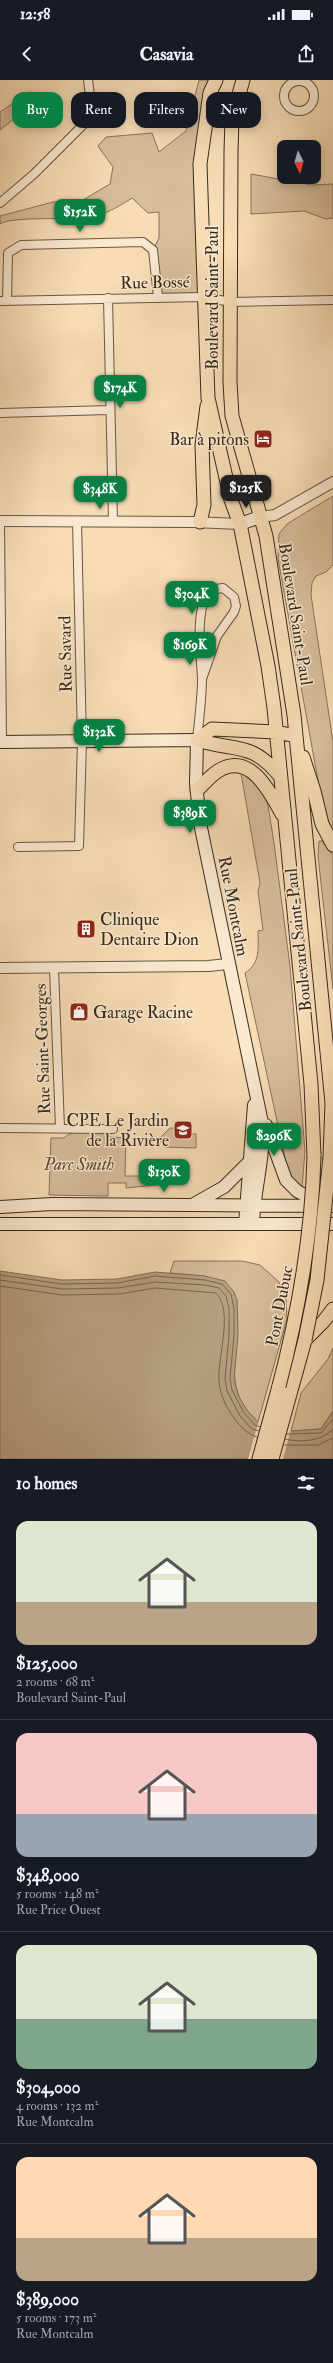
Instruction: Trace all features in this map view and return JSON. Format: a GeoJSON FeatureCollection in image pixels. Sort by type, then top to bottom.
{"type":"FeatureCollection","features":[{"type":"Feature","properties":{"kind":"main road","name":"Boulevard Saint-Paul"},"geometry":{"type":"LineString","coordinates":[[216,80],[210,94],[200,164],[203,297],[208,398],[231,500],[240,524],[268,666],[312,1084],[314,1156]]}},
{"type":"Feature","properties":{"kind":"main road","name":"Boulevard Saint-Paul"},"geometry":{"type":"LineString","coordinates":[[243,80],[232,126],[230,382],[232,416],[266,536],[296,736],[314,938],[326,1035],[332,1115],[330,1158]]}},
{"type":"Feature","properties":{"kind":"main road"},"geometry":{"type":"LineString","coordinates":[[200,522],[204,505],[202,445],[208,398]]}},
{"type":"Feature","properties":{"kind":"main road"},"geometry":{"type":"LineString","coordinates":[[240,524],[260,517]]}},
{"type":"Feature","properties":{"kind":"main road"},"geometry":{"type":"LineString","coordinates":[[197,740],[212,729],[276,732],[296,736],[314,791],[322,824],[333,845]]}},
{"type":"Feature","properties":{"kind":"main road"},"geometry":{"type":"LineString","coordinates":[[1,742],[197,740],[255,753],[267,760],[280,776]]}},
{"type":"Feature","properties":{"kind":"main road","name":"Rue Montcalm"},"geometry":{"type":"LineString","coordinates":[[197,740],[197,790],[202,832],[228,964],[260,1109],[262,1148],[249,1205]]}},
{"type":"Feature","properties":{"kind":"main road"},"geometry":{"type":"LineString","coordinates":[[197,790],[221,770],[234,767],[244,768],[261,779],[285,818]]}},
{"type":"Feature","properties":{"kind":"main road"},"geometry":{"type":"LineString","coordinates":[[326,1035],[333,1020]]}},
{"type":"Feature","properties":{"kind":"main road","name":"Rue Montcalm"},"geometry":{"type":"LineString","coordinates":[[249,1224],[248,1163],[255,1089]]}},
{"type":"Feature","properties":{"kind":"main road"},"geometry":{"type":"LineString","coordinates":[[260,1109],[286,1180],[297,1191],[328,1206]]}},
{"type":"Feature","properties":{"kind":"main road","name":"Pont Dubuc"},"geometry":{"type":"LineString","coordinates":[[259,1459],[285,1365],[301,1293],[311,1218],[314,1156]]}},
{"type":"Feature","properties":{"kind":"main road","name":"Pont Dubuc"},"geometry":{"type":"LineString","coordinates":[[272,1459],[305,1340],[317,1280],[330,1158]]}},
{"type":"Feature","properties":{"kind":"main road"},"geometry":{"type":"LineString","coordinates":[[193,1205],[224,1187],[248,1163]]}},
{"type":"Feature","properties":{"kind":"main road"},"geometry":{"type":"LineString","coordinates":[[0,1207],[52,1204],[328,1206]]}},
{"type":"Feature","properties":{"kind":"main road"},"geometry":{"type":"LineString","coordinates":[[0,1224],[333,1224]]}},
{"type":"Feature","properties":{"kind":"main road"},"geometry":{"type":"LineString","coordinates":[[305,1340],[324,1322],[333,1309]]}},
{"type":"Feature","properties":{"kind":"street"},"geometry":{"type":"LineString","coordinates":[[0,204],[34,174],[88,120],[92,112],[88,80]]}},
{"type":"Feature","properties":{"kind":"street"},"geometry":{"type":"LineString","coordinates":[[4,301],[8,253],[21,245],[28,244],[143,242],[153,250],[158,297]]}},
{"type":"Feature","properties":{"kind":"street","name":"Rue Bossé"},"geometry":{"type":"LineString","coordinates":[[4,301],[158,297],[203,297],[231,302],[333,300]]}},
{"type":"Feature","properties":{"kind":"street"},"geometry":{"type":"LineString","coordinates":[[108,298],[113,521]]}},
{"type":"Feature","properties":{"kind":"street"},"geometry":{"type":"LineString","coordinates":[[0,413],[110,410]]}},
{"type":"Feature","properties":{"kind":"street"},"geometry":{"type":"LineString","coordinates":[[260,517],[276,514],[333,482]]}},
{"type":"Feature","properties":{"kind":"street"},"geometry":{"type":"LineString","coordinates":[[1,742],[0,521],[200,522],[240,524]]}},
{"type":"Feature","properties":{"kind":"street","name":"Rue Savard"},"geometry":{"type":"LineString","coordinates":[[18,847],[79,846],[82,742],[77,521]]}},
{"type":"Feature","properties":{"kind":"street","name":"Rue Montcalm"},"geometry":{"type":"LineString","coordinates":[[197,740],[202,679],[199,651],[203,604],[210,590],[223,588],[233,594],[236,609],[218,636],[202,679]]}},
{"type":"Feature","properties":{"kind":"street"},"geometry":{"type":"LineString","coordinates":[[0,968],[228,964]]}},
{"type":"Feature","properties":{"kind":"street","name":"Rue Saint-Georges"},"geometry":{"type":"LineString","coordinates":[[54,968],[60,1128]]}},
{"type":"Feature","properties":{"kind":"street"},"geometry":{"type":"LineString","coordinates":[[0,1128],[114,1129]]}},
{"type":"Feature","properties":{"kind":"green space"},"geometry":{"type":"Polygon","coordinates":[[[199,80],[216,80],[214,92],[206,92],[207,128],[200,164],[203,297],[158,297],[153,250],[159,238],[159,212],[148,213],[132,198],[110,211],[92,217],[78,219],[16,220],[0,224],[0,216],[53,202],[83,200],[110,184],[113,167],[98,146],[106,137],[152,133],[159,152],[186,131],[187,128],[198,128],[198,92],[196,92],[199,80]]]}},
{"type":"Feature","properties":{"kind":"green space"},"geometry":{"type":"Polygon","coordinates":[[[12,104],[12,120],[0,130],[0,112],[12,104]]]}},
{"type":"Feature","properties":{"kind":"green space"},"geometry":{"type":"Polygon","coordinates":[[[251,174],[277,179],[277,184],[333,184],[333,218],[326,219],[304,211],[251,214],[251,174]]]}},
{"type":"Feature","properties":{"kind":"green space"},"geometry":{"type":"Polygon","coordinates":[[[333,496],[333,565],[326,572],[316,576],[312,583],[311,595],[333,742],[333,836],[323,808],[278,559],[279,534],[287,524],[333,496]]]}},
{"type":"Feature","properties":{"kind":"green space"},"geometry":{"type":"Polygon","coordinates":[[[241,773],[248,776],[264,793],[268,805],[274,843],[290,966],[305,1151],[302,1188],[290,1178],[282,1159],[285,1158],[245,973],[250,969],[256,960],[258,954],[258,931],[263,930],[258,891],[260,883],[241,773]]]}},
{"type":"Feature","properties":{"kind":"green space"},"geometry":{"type":"Polygon","coordinates":[[[319,841],[322,841],[333,855],[333,989],[318,856],[319,841]]]}},
{"type":"Feature","properties":{"kind":"green space"},"geometry":{"type":"Polygon","coordinates":[[[170,1128],[190,1128],[190,1134],[196,1134],[196,1148],[164,1147],[164,1142],[156,1142],[170,1128]]]}},
{"type":"Feature","properties":{"kind":"green space","name":"Parc Smith"},"geometry":{"type":"Polygon","coordinates":[[[75,1132],[109,1134],[109,1137],[126,1138],[125,1176],[159,1176],[159,1179],[186,1180],[186,1182],[126,1188],[126,1183],[108,1183],[108,1196],[49,1195],[51,1138],[64,1138],[75,1132]]]}},
{"type":"Feature","properties":{"kind":"green space"},"geometry":{"type":"Polygon","coordinates":[[[174,1261],[242,1261],[260,1265],[279,1282],[286,1297],[287,1319],[258,1422],[245,1407],[238,1392],[235,1377],[237,1310],[234,1292],[205,1276],[170,1273],[174,1261]]]}},
{"type":"Feature","properties":{"kind":"green space"},"geometry":{"type":"Polygon","coordinates":[[[333,1348],[333,1411],[321,1429],[291,1431],[301,1393],[328,1359],[333,1348]]]}},
{"type":"Feature","properties":{"kind":"water"},"geometry":{"type":"Polygon","coordinates":[[[0,1271],[62,1280],[117,1279],[155,1272],[205,1276],[225,1281],[234,1292],[237,1300],[238,1335],[234,1380],[239,1397],[247,1410],[258,1422],[291,1431],[321,1429],[333,1411],[333,1459],[0,1459],[0,1271]]]}},
{"type":"Feature","properties":{"kind":"pier"},"geometry":{"type":"Polygon","coordinates":[[[259,1420],[291,1429],[283,1459],[248,1459],[259,1420]]]}},
{"type":"Feature","properties":{"kind":"place","name":"Bar à pitons"},"geometry":{"type":"Point","coordinates":[263,439]}},
{"type":"Feature","properties":{"kind":"place","name":"Clinique Dentaire Dion"},"geometry":{"type":"Point","coordinates":[86,929]}},
{"type":"Feature","properties":{"kind":"place","name":"Garage Racine"},"geometry":{"type":"Point","coordinates":[79,1012]}},
{"type":"Feature","properties":{"kind":"place","name":"CPE Le Jardin de la Rivière"},"geometry":{"type":"Point","coordinates":[183,1130]}}]}
